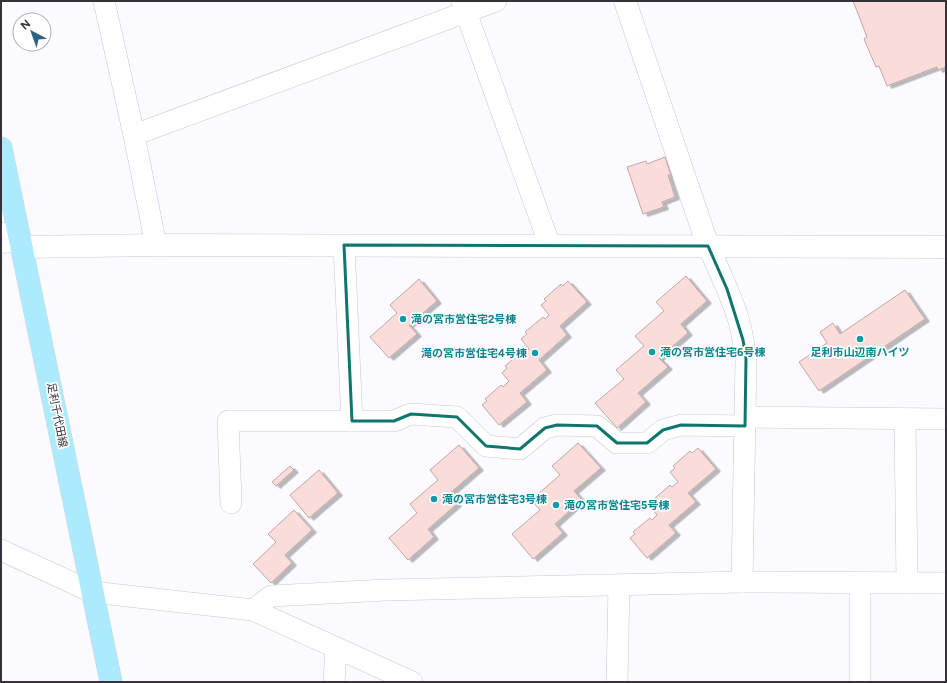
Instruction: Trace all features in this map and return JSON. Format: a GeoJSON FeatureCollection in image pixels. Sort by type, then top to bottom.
{"type":"FeatureCollection","features":[{"type":"Feature","properties":{"kind":"main road","name":"足利千代田線"},"geometry":{"type":"LineString","coordinates":[[1,148],[111,682]]}},
{"type":"Feature","properties":{"kind":"street"},"geometry":{"type":"LineString","coordinates":[[134,135],[464,7],[496,1]]}},
{"type":"Feature","properties":{"kind":"street"},"geometry":{"type":"LineString","coordinates":[[626,1],[708,246],[727,289],[738,319],[743,340],[746,358],[742,582]]}},
{"type":"Feature","properties":{"kind":"street"},"geometry":{"type":"LineString","coordinates":[[109,2],[156,245]]}},
{"type":"Feature","properties":{"kind":"street"},"geometry":{"type":"LineString","coordinates":[[464,7],[550,246]]}},
{"type":"Feature","properties":{"kind":"street"},"geometry":{"type":"LineString","coordinates":[[1,233],[22,247],[344,245],[946,247]]}},
{"type":"Feature","properties":{"kind":"street"},"geometry":{"type":"LineString","coordinates":[[344,245],[352,421]]}},
{"type":"Feature","properties":{"kind":"street"},"geometry":{"type":"LineString","coordinates":[[231,503],[228,421],[394,420],[411,414],[457,417],[486,446],[520,449],[545,428],[557,425],[596,426],[617,443],[647,442],[663,430],[681,425],[745,422],[946,419]]}},
{"type":"Feature","properties":{"kind":"street"},"geometry":{"type":"LineString","coordinates":[[905,419],[907,583]]}},
{"type":"Feature","properties":{"kind":"street"},"geometry":{"type":"LineString","coordinates":[[1,550],[92,592],[253,610],[412,682]]}},
{"type":"Feature","properties":{"kind":"street"},"geometry":{"type":"LineString","coordinates":[[253,610],[271,596],[386,590],[742,582],[946,582]]}},
{"type":"Feature","properties":{"kind":"street"},"geometry":{"type":"LineString","coordinates":[[860,583],[860,682]]}},
{"type":"Feature","properties":{"kind":"street"},"geometry":{"type":"LineString","coordinates":[[617,682],[619,585]]}},
{"type":"Feature","properties":{"kind":"street"},"geometry":{"type":"LineString","coordinates":[[334,682],[336,648]]}},
{"type":"Feature","properties":{"kind":"lane"},"geometry":{"type":"LineString","coordinates":[[1,248],[22,247]]}},
{"type":"Feature","properties":{"kind":"highlighted area"},"geometry":{"type":"Polygon","coordinates":[[[344,245],[708,246],[727,289],[743,340],[746,358],[745,426],[681,425],[663,430],[647,443],[617,443],[597,426],[557,425],[545,428],[520,449],[486,446],[457,417],[411,414],[394,421],[352,421],[344,245]]]}},
{"type":"Feature","properties":{"kind":"building"},"geometry":{"type":"Polygon","coordinates":[[[853,1],[946,1],[946,67],[938,70],[937,67],[887,86],[879,66],[876,67],[864,39],[867,37],[853,1]]]}},
{"type":"Feature","properties":{"kind":"building"},"geometry":{"type":"Polygon","coordinates":[[[665,157],[671,175],[668,175],[675,197],[662,202],[664,207],[643,214],[627,167],[646,161],[647,164],[665,157]]]}},
{"type":"Feature","properties":{"kind":"building","name":"滝の宮市営住宅6号棟"},"geometry":{"type":"Polygon","coordinates":[[[686,276],[707,301],[681,324],[688,333],[659,358],[668,367],[638,393],[646,402],[617,428],[595,403],[624,379],[616,370],[644,346],[635,336],[664,311],[656,302],[686,276]]]}},
{"type":"Feature","properties":{"kind":"building","name":"滝の宮市営住宅2号棟"},"geometry":{"type":"Polygon","coordinates":[[[419,279],[437,301],[409,325],[417,334],[389,358],[370,337],[397,313],[390,305],[419,279]]]}},
{"type":"Feature","properties":{"kind":"building","name":"滝の宮市営住宅4号棟"},"geometry":{"type":"Polygon","coordinates":[[[568,281],[587,302],[560,326],[567,335],[539,360],[547,370],[520,393],[527,402],[499,425],[482,405],[487,401],[485,399],[501,385],[503,387],[509,381],[502,373],[507,368],[505,366],[521,352],[523,354],[529,349],[521,339],[527,334],[525,332],[543,317],[545,319],[549,315],[541,305],[546,301],[544,299],[561,284],[563,286],[568,281]]]}},
{"type":"Feature","properties":{"kind":"building","name":"足利市山辺南ハイツ"},"geometry":{"type":"Polygon","coordinates":[[[905,290],[925,319],[819,391],[799,362],[827,343],[820,332],[833,323],[840,334],[905,290]]]}},
{"type":"Feature","properties":{"kind":"building","name":"滝の宮市営住宅5号棟"},"geometry":{"type":"Polygon","coordinates":[[[578,443],[601,468],[574,491],[582,500],[555,524],[563,533],[533,559],[512,534],[540,510],[531,500],[560,475],[552,466],[578,443]]]}},
{"type":"Feature","properties":{"kind":"building","name":"滝の宮市営住宅3号棟"},"geometry":{"type":"Polygon","coordinates":[[[459,445],[479,468],[449,494],[457,504],[428,529],[434,537],[408,560],[389,538],[417,513],[410,504],[438,480],[430,470],[459,445]]]}},
{"type":"Feature","properties":{"kind":"building"},"geometry":{"type":"Polygon","coordinates":[[[698,448],[716,469],[688,493],[696,502],[669,525],[676,533],[647,558],[630,538],[635,534],[633,532],[650,518],[652,520],[657,515],[650,506],[656,501],[654,499],[670,485],[672,487],[678,482],[670,472],[675,468],[673,466],[690,451],[692,453],[698,448]]]}},
{"type":"Feature","properties":{"kind":"building"},"geometry":{"type":"Polygon","coordinates":[[[290,466],[294,470],[276,486],[272,482],[290,466]]]}},
{"type":"Feature","properties":{"kind":"building"},"geometry":{"type":"Polygon","coordinates":[[[319,470],[338,493],[309,518],[290,495],[319,470]]]}},
{"type":"Feature","properties":{"kind":"building"},"geometry":{"type":"Polygon","coordinates":[[[294,510],[312,530],[285,555],[292,563],[271,583],[253,564],[276,542],[268,534],[294,510]]]}},
{"type":"Feature","properties":{"kind":"place","name":"滝の宮市営住宅2号棟"},"geometry":{"type":"Point","coordinates":[403,319]}},
{"type":"Feature","properties":{"kind":"place","name":"足利市山辺南ハイツ"},"geometry":{"type":"Point","coordinates":[860,339]}},
{"type":"Feature","properties":{"kind":"place","name":"滝の宮市営住宅6号棟"},"geometry":{"type":"Point","coordinates":[652,352]}},
{"type":"Feature","properties":{"kind":"place","name":"滝の宮市営住宅4号棟"},"geometry":{"type":"Point","coordinates":[535,353]}},
{"type":"Feature","properties":{"kind":"place","name":"滝の宮市営住宅3号棟"},"geometry":{"type":"Point","coordinates":[434,499]}},
{"type":"Feature","properties":{"kind":"place","name":"滝の宮市営住宅5号棟"},"geometry":{"type":"Point","coordinates":[556,505]}}]}
